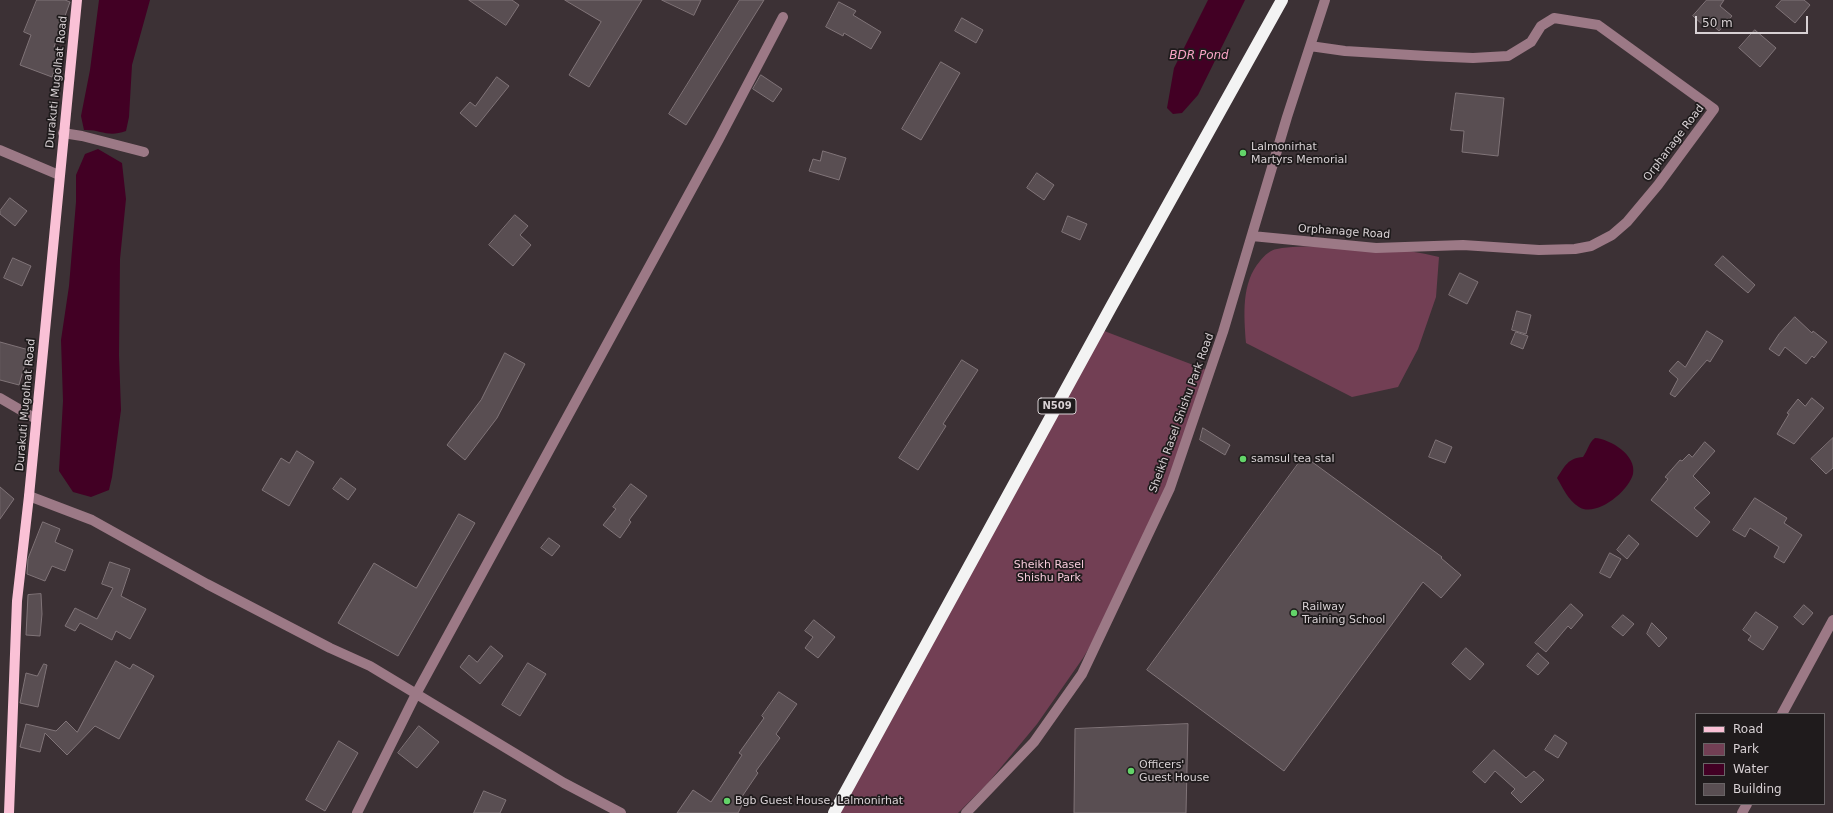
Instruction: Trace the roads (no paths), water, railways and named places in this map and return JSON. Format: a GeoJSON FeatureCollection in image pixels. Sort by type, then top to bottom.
{"type":"FeatureCollection","features":[{"type":"Feature","properties":{"kind":"highway","name":"N509"},"geometry":{"type":"LineString","coordinates":[[834,813],[1108,312],[1282,0]]}},
{"type":"Feature","properties":{"kind":"main road","name":"Durakuti Mugolhat Road"},"geometry":{"type":"LineString","coordinates":[[9,813],[17,601],[29,496],[77,0]]}},
{"type":"Feature","properties":{"kind":"street","name":"Sheikh Rasel Shishu Park Road"},"geometry":{"type":"LineString","coordinates":[[966,813],[1034,742],[1082,674],[1170,488],[1223,332],[1286,117],[1325,0]]}},
{"type":"Feature","properties":{"kind":"street"},"geometry":{"type":"LineString","coordinates":[[357,813],[416,694],[719,139],[783,17]]}},
{"type":"Feature","properties":{"kind":"street","name":"Orphanage Road"},"geometry":{"type":"LineString","coordinates":[[1252,236],[1376,248],[1463,245],[1539,250],[1575,249],[1591,246],[1612,234],[1627,222],[1658,185],[1714,109],[1598,25],[1554,18],[1540,26],[1531,42],[1508,56],[1473,58],[1345,51],[1310,46]]}},
{"type":"Feature","properties":{"kind":"street"},"geometry":{"type":"LineString","coordinates":[[63,133],[82,136],[144,152]]}},
{"type":"Feature","properties":{"kind":"street"},"geometry":{"type":"LineString","coordinates":[[0,150],[59,175]]}},
{"type":"Feature","properties":{"kind":"street"},"geometry":{"type":"LineString","coordinates":[[0,398],[36,419]]}},
{"type":"Feature","properties":{"kind":"street"},"geometry":{"type":"LineString","coordinates":[[29,496],[92,520],[207,584],[330,648],[370,666],[564,783],[621,813]]}},
{"type":"Feature","properties":{"kind":"street"},"geometry":{"type":"LineString","coordinates":[[1783,713],[1832,626]]}},
{"type":"Feature","properties":{"kind":"water"},"geometry":{"type":"Polygon","coordinates":[[[99,0],[150,0],[132,65],[129,117],[126,131],[114,134],[84,130],[81,116],[90,70],[99,0]]]}},
{"type":"Feature","properties":{"kind":"water","name":"BDR Pond"},"geometry":{"type":"Polygon","coordinates":[[[1208,0],[1245,0],[1198,95],[1182,113],[1173,114],[1167,108],[1174,68],[1208,0]]]}},
{"type":"Feature","properties":{"kind":"water"},"geometry":{"type":"Polygon","coordinates":[[[98,149],[122,163],[126,199],[120,259],[119,355],[121,410],[109,490],[91,497],[73,492],[59,471],[63,401],[61,340],[69,286],[76,202],[76,175],[85,154],[98,149]]]}},
{"type":"Feature","properties":{"kind":"water"},"geometry":{"type":"Polygon","coordinates":[[[1595,438],[1608,441],[1621,449],[1631,460],[1633,474],[1625,488],[1611,501],[1594,509],[1586,509],[1579,507],[1572,501],[1566,494],[1557,478],[1570,461],[1583,457],[1591,442],[1595,438]]]}},
{"type":"Feature","properties":{"kind":"place","name":"Lalmonirhat Martyrs Memorial"},"geometry":{"type":"Point","coordinates":[1243,153]}},
{"type":"Feature","properties":{"kind":"place","name":"samsul tea stal"},"geometry":{"type":"Point","coordinates":[1243,459]}},
{"type":"Feature","properties":{"kind":"place","name":"Railway Training School"},"geometry":{"type":"Point","coordinates":[1294,613]}},
{"type":"Feature","properties":{"kind":"place","name":"Officers' Guest House"},"geometry":{"type":"Point","coordinates":[1131,771]}},
{"type":"Feature","properties":{"kind":"place","name":"Bgb Guest House, Lalmonirhat"},"geometry":{"type":"Point","coordinates":[727,801]}},
{"type":"Feature","properties":{"kind":"park label","name":"Sheikh Rasel Shishu Park"},"geometry":{"type":"Point","coordinates":[1049,571]}}]}
